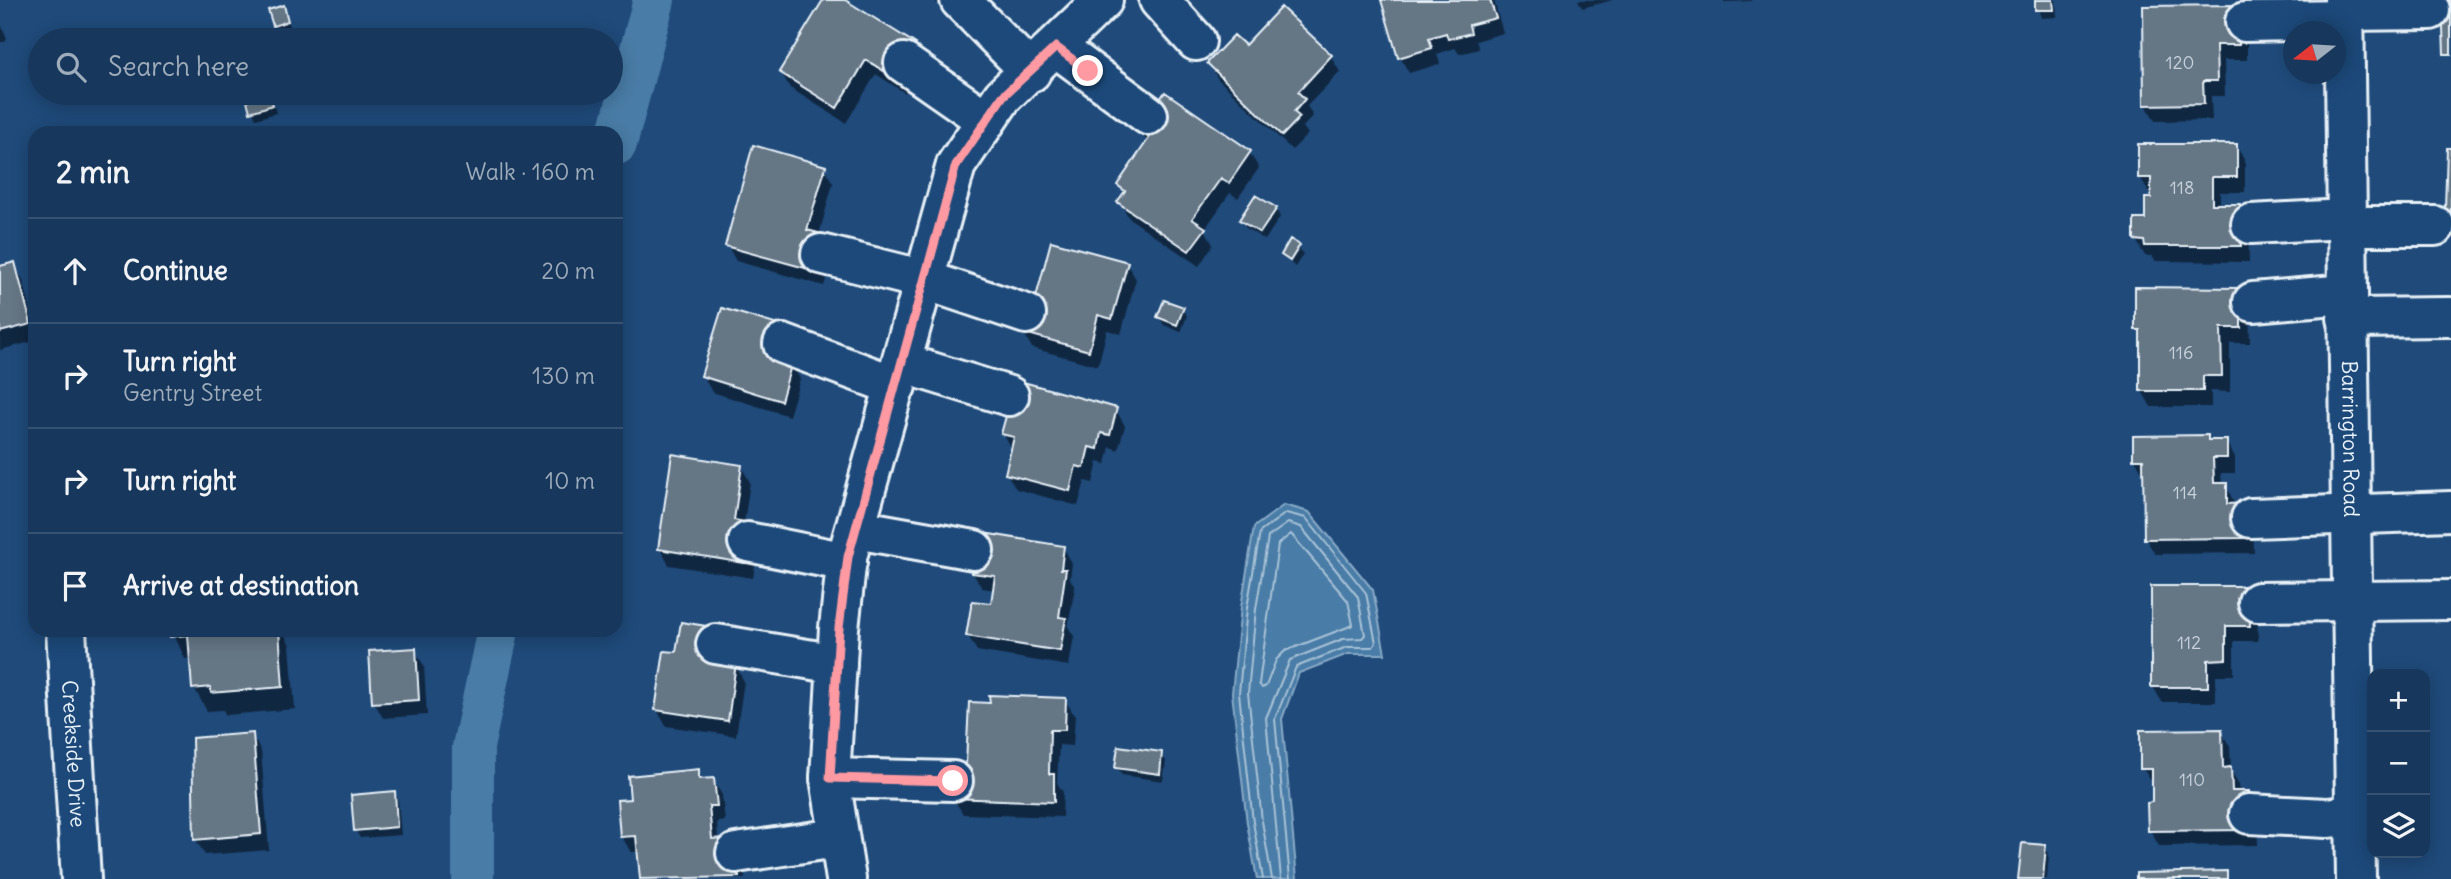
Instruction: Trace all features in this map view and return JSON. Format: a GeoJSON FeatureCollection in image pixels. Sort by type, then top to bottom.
{"type":"FeatureCollection","features":[{"type":"Feature","properties":{"kind":"street"},"geometry":{"type":"LineString","coordinates":[[960,0],[1044,59],[1148,115]]}},
{"type":"Feature","properties":{"kind":"street"},"geometry":{"type":"LineString","coordinates":[[846,879],[837,838],[830,778],[837,664],[851,545],[956,165],[1003,96],[1103,0]]}},
{"type":"Feature","properties":{"kind":"street"},"geometry":{"type":"LineString","coordinates":[[1159,0],[1196,41]]}},
{"type":"Feature","properties":{"kind":"street"},"geometry":{"type":"LineString","coordinates":[[2245,22],[2344,11],[2430,10]]}},
{"type":"Feature","properties":{"kind":"street","name":"Barrington Road"},"geometry":{"type":"LineString","coordinates":[[2344,11],[2350,602],[2356,879]]}},
{"type":"Feature","properties":{"kind":"street"},"geometry":{"type":"LineString","coordinates":[[904,63],[986,120]]}},
{"type":"Feature","properties":{"kind":"street"},"geometry":{"type":"LineString","coordinates":[[2251,224],[2346,222],[2435,226]]}},
{"type":"Feature","properties":{"kind":"street"},"geometry":{"type":"LineString","coordinates":[[821,254],[925,280],[1026,314]]}},
{"type":"Feature","properties":{"kind":"street"},"geometry":{"type":"LineString","coordinates":[[2253,303],[2347,307],[2450,317]]}},
{"type":"Feature","properties":{"kind":"street"},"geometry":{"type":"LineString","coordinates":[[783,344],[899,375],[1009,396]]}},
{"type":"Feature","properties":{"kind":"street"},"geometry":{"type":"LineString","coordinates":[[2250,518],[2451,511]]}},
{"type":"Feature","properties":{"kind":"street"},"geometry":{"type":"LineString","coordinates":[[748,542],[974,550]]}},
{"type":"Feature","properties":{"kind":"street"},"geometry":{"type":"LineString","coordinates":[[2258,603],[2451,600]]}},
{"type":"Feature","properties":{"kind":"street","name":"Creekside Drive"},"geometry":{"type":"LineString","coordinates":[[66,637],[80,879]]}},
{"type":"Feature","properties":{"kind":"street"},"geometry":{"type":"LineString","coordinates":[[716,644],[837,664]]}},
{"type":"Feature","properties":{"kind":"street"},"geometry":{"type":"LineString","coordinates":[[830,778],[953,781]]}},
{"type":"Feature","properties":{"kind":"street"},"geometry":{"type":"LineString","coordinates":[[2249,814],[2327,818],[2354,815]]}},
{"type":"Feature","properties":{"kind":"street"},"geometry":{"type":"LineString","coordinates":[[736,853],[837,838]]}},
{"type":"Feature","properties":{"kind":"water"},"geometry":{"type":"Polygon","coordinates":[[[1284,505],[1309,512],[1373,590],[1385,654],[1348,654],[1299,673],[1282,719],[1297,879],[1257,879],[1247,823],[1232,693],[1241,607],[1254,527],[1284,505]]]}},
{"type":"Feature","properties":{"kind":"building"},"geometry":{"type":"Polygon","coordinates":[[[823,0],[845,0],[916,44],[895,78],[866,60],[837,108],[779,72],[823,0]]]}},
{"type":"Feature","properties":{"kind":"building"},"geometry":{"type":"Polygon","coordinates":[[[1381,0],[1490,0],[1496,18],[1469,25],[1471,33],[1448,39],[1446,33],[1429,38],[1432,48],[1398,58],[1381,0]]]}},
{"type":"Feature","properties":{"kind":"building"},"geometry":{"type":"Polygon","coordinates":[[[2035,0],[2053,0],[2054,10],[2035,10],[2035,0]]]}},
{"type":"Feature","properties":{"kind":"building"},"geometry":{"type":"Polygon","coordinates":[[[2442,0],[2451,0],[2451,54],[2444,54],[2442,0]]]}},
{"type":"Feature","properties":{"kind":"building"},"geometry":{"type":"Polygon","coordinates":[[[284,5],[288,21],[273,26],[268,10],[284,5]]]}},
{"type":"Feature","properties":{"kind":"building"},"geometry":{"type":"Polygon","coordinates":[[[2239,5],[2239,45],[2216,45],[2217,81],[2203,81],[2204,104],[2144,105],[2143,6],[2239,5]]]}},
{"type":"Feature","properties":{"kind":"building"},"geometry":{"type":"Polygon","coordinates":[[[1281,7],[1332,55],[1298,92],[1305,99],[1294,112],[1300,117],[1282,136],[1207,63],[1234,35],[1245,45],[1281,7]]]}},
{"type":"Feature","properties":{"kind":"building"},"geometry":{"type":"Polygon","coordinates":[[[1165,92],[1251,151],[1229,183],[1221,178],[1192,219],[1206,228],[1189,251],[1117,202],[1125,191],[1117,185],[1149,138],[1138,130],[1165,92]]]}},
{"type":"Feature","properties":{"kind":"building"},"geometry":{"type":"Polygon","coordinates":[[[248,105],[273,105],[250,112],[248,105]]]}},
{"type":"Feature","properties":{"kind":"building"},"geometry":{"type":"Polygon","coordinates":[[[2138,144],[2237,144],[2237,177],[2212,177],[2212,204],[2240,204],[2241,246],[2145,246],[2144,241],[2134,240],[2134,219],[2145,219],[2145,198],[2151,198],[2151,178],[2138,178],[2138,144]]]}},
{"type":"Feature","properties":{"kind":"building"},"geometry":{"type":"Polygon","coordinates":[[[753,145],[826,166],[807,230],[826,235],[816,271],[725,246],[753,145]]]}},
{"type":"Feature","properties":{"kind":"building"},"geometry":{"type":"Polygon","coordinates":[[[2447,148],[2451,148],[2451,238],[2444,238],[2447,148]]]}},
{"type":"Feature","properties":{"kind":"building"},"geometry":{"type":"Polygon","coordinates":[[[1255,195],[1277,208],[1260,233],[1239,220],[1255,195]]]}},
{"type":"Feature","properties":{"kind":"building"},"geometry":{"type":"Polygon","coordinates":[[[1290,239],[1300,245],[1290,261],[1281,255],[1290,239]]]}},
{"type":"Feature","properties":{"kind":"building"},"geometry":{"type":"Polygon","coordinates":[[[1051,241],[1128,262],[1112,319],[1098,315],[1089,351],[1021,332],[1031,316],[1051,241]]]}},
{"type":"Feature","properties":{"kind":"building"},"geometry":{"type":"Polygon","coordinates":[[[15,262],[28,312],[28,325],[0,332],[0,266],[15,262]]]}},
{"type":"Feature","properties":{"kind":"building"},"geometry":{"type":"Polygon","coordinates":[[[2135,287],[2241,288],[2241,328],[2221,328],[2222,376],[2203,376],[2203,391],[2140,391],[2140,330],[2135,330],[2135,287]]]}},
{"type":"Feature","properties":{"kind":"building"},"geometry":{"type":"Polygon","coordinates":[[[1164,300],[1184,307],[1177,325],[1157,317],[1164,300]]]}},
{"type":"Feature","properties":{"kind":"building"},"geometry":{"type":"Polygon","coordinates":[[[722,308],[788,328],[792,362],[781,401],[701,376],[722,308]]]}},
{"type":"Feature","properties":{"kind":"building"},"geometry":{"type":"Polygon","coordinates":[[[1016,380],[1117,408],[1110,435],[1101,433],[1098,449],[1089,447],[1084,468],[1076,466],[1070,491],[1005,474],[1014,437],[1001,434],[1016,380]]]}},
{"type":"Feature","properties":{"kind":"building"},"geometry":{"type":"Polygon","coordinates":[[[2208,435],[2208,440],[2227,440],[2227,458],[2213,458],[2214,483],[2227,483],[2227,504],[2245,503],[2246,538],[2144,539],[2143,459],[2133,459],[2133,436],[2208,435]]]}},
{"type":"Feature","properties":{"kind":"building"},"geometry":{"type":"Polygon","coordinates":[[[672,454],[742,465],[734,520],[751,523],[745,563],[658,549],[672,454]]]}},
{"type":"Feature","properties":{"kind":"building"},"geometry":{"type":"Polygon","coordinates":[[[977,532],[1064,546],[1061,569],[1066,569],[1059,617],[1066,618],[1060,651],[966,636],[972,601],[991,603],[995,576],[971,573],[977,532]]]}},
{"type":"Feature","properties":{"kind":"building"},"geometry":{"type":"Polygon","coordinates":[[[2151,586],[2249,586],[2250,626],[2226,626],[2226,659],[2208,660],[2208,687],[2151,687],[2151,586]]]}},
{"type":"Feature","properties":{"kind":"building"},"geometry":{"type":"Polygon","coordinates":[[[681,622],[719,628],[736,663],[728,721],[655,710],[664,651],[676,652],[681,622]]]}},
{"type":"Feature","properties":{"kind":"building"},"geometry":{"type":"Polygon","coordinates":[[[188,637],[279,637],[283,687],[211,693],[211,687],[192,689],[188,637]]]}},
{"type":"Feature","properties":{"kind":"building"},"geometry":{"type":"Polygon","coordinates":[[[416,648],[419,700],[372,703],[369,651],[416,648]]]}},
{"type":"Feature","properties":{"kind":"building"},"geometry":{"type":"Polygon","coordinates":[[[989,695],[1066,698],[1065,730],[1050,730],[1049,774],[1054,774],[1054,802],[952,798],[953,764],[966,764],[969,702],[990,703],[989,695]]]}},
{"type":"Feature","properties":{"kind":"building"},"geometry":{"type":"Polygon","coordinates":[[[2222,729],[2223,768],[2231,767],[2232,791],[2249,791],[2250,830],[2148,831],[2147,803],[2152,802],[2152,769],[2140,769],[2140,730],[2222,729]]]}},
{"type":"Feature","properties":{"kind":"building"},"geometry":{"type":"Polygon","coordinates":[[[253,733],[261,834],[194,840],[192,738],[253,733]]]}},
{"type":"Feature","properties":{"kind":"building"},"geometry":{"type":"Polygon","coordinates":[[[1118,746],[1162,752],[1160,774],[1115,768],[1118,746]]]}},
{"type":"Feature","properties":{"kind":"building"},"geometry":{"type":"Polygon","coordinates":[[[699,769],[699,779],[714,778],[717,806],[709,806],[712,839],[735,837],[739,877],[640,879],[636,836],[620,837],[617,800],[630,799],[628,776],[699,769]]]}},
{"type":"Feature","properties":{"kind":"building"},"geometry":{"type":"Polygon","coordinates":[[[395,791],[397,827],[354,831],[351,795],[395,791]]]}},
{"type":"Feature","properties":{"kind":"building"},"geometry":{"type":"Polygon","coordinates":[[[2022,843],[2046,845],[2043,879],[2018,879],[2022,843]]]}},
{"type":"Feature","properties":{"kind":"building"},"geometry":{"type":"Polygon","coordinates":[[[2227,871],[2227,879],[2136,879],[2136,873],[2227,871]]]}},
{"type":"Feature","properties":{"kind":"waterway"},"geometry":{"type":"LineString","coordinates":[[621,126],[654,0]]}},
{"type":"Feature","properties":{"kind":"waterway"},"geometry":{"type":"LineString","coordinates":[[473,879],[473,747],[497,637]]}},
{"type":"Feature","properties":{"kind":"route"},"geometry":{"type":"LineString","coordinates":[[953,781],[830,778],[839,628],[848,557],[956,165],[1003,96],[1056,47],[1088,71]]}}]}
